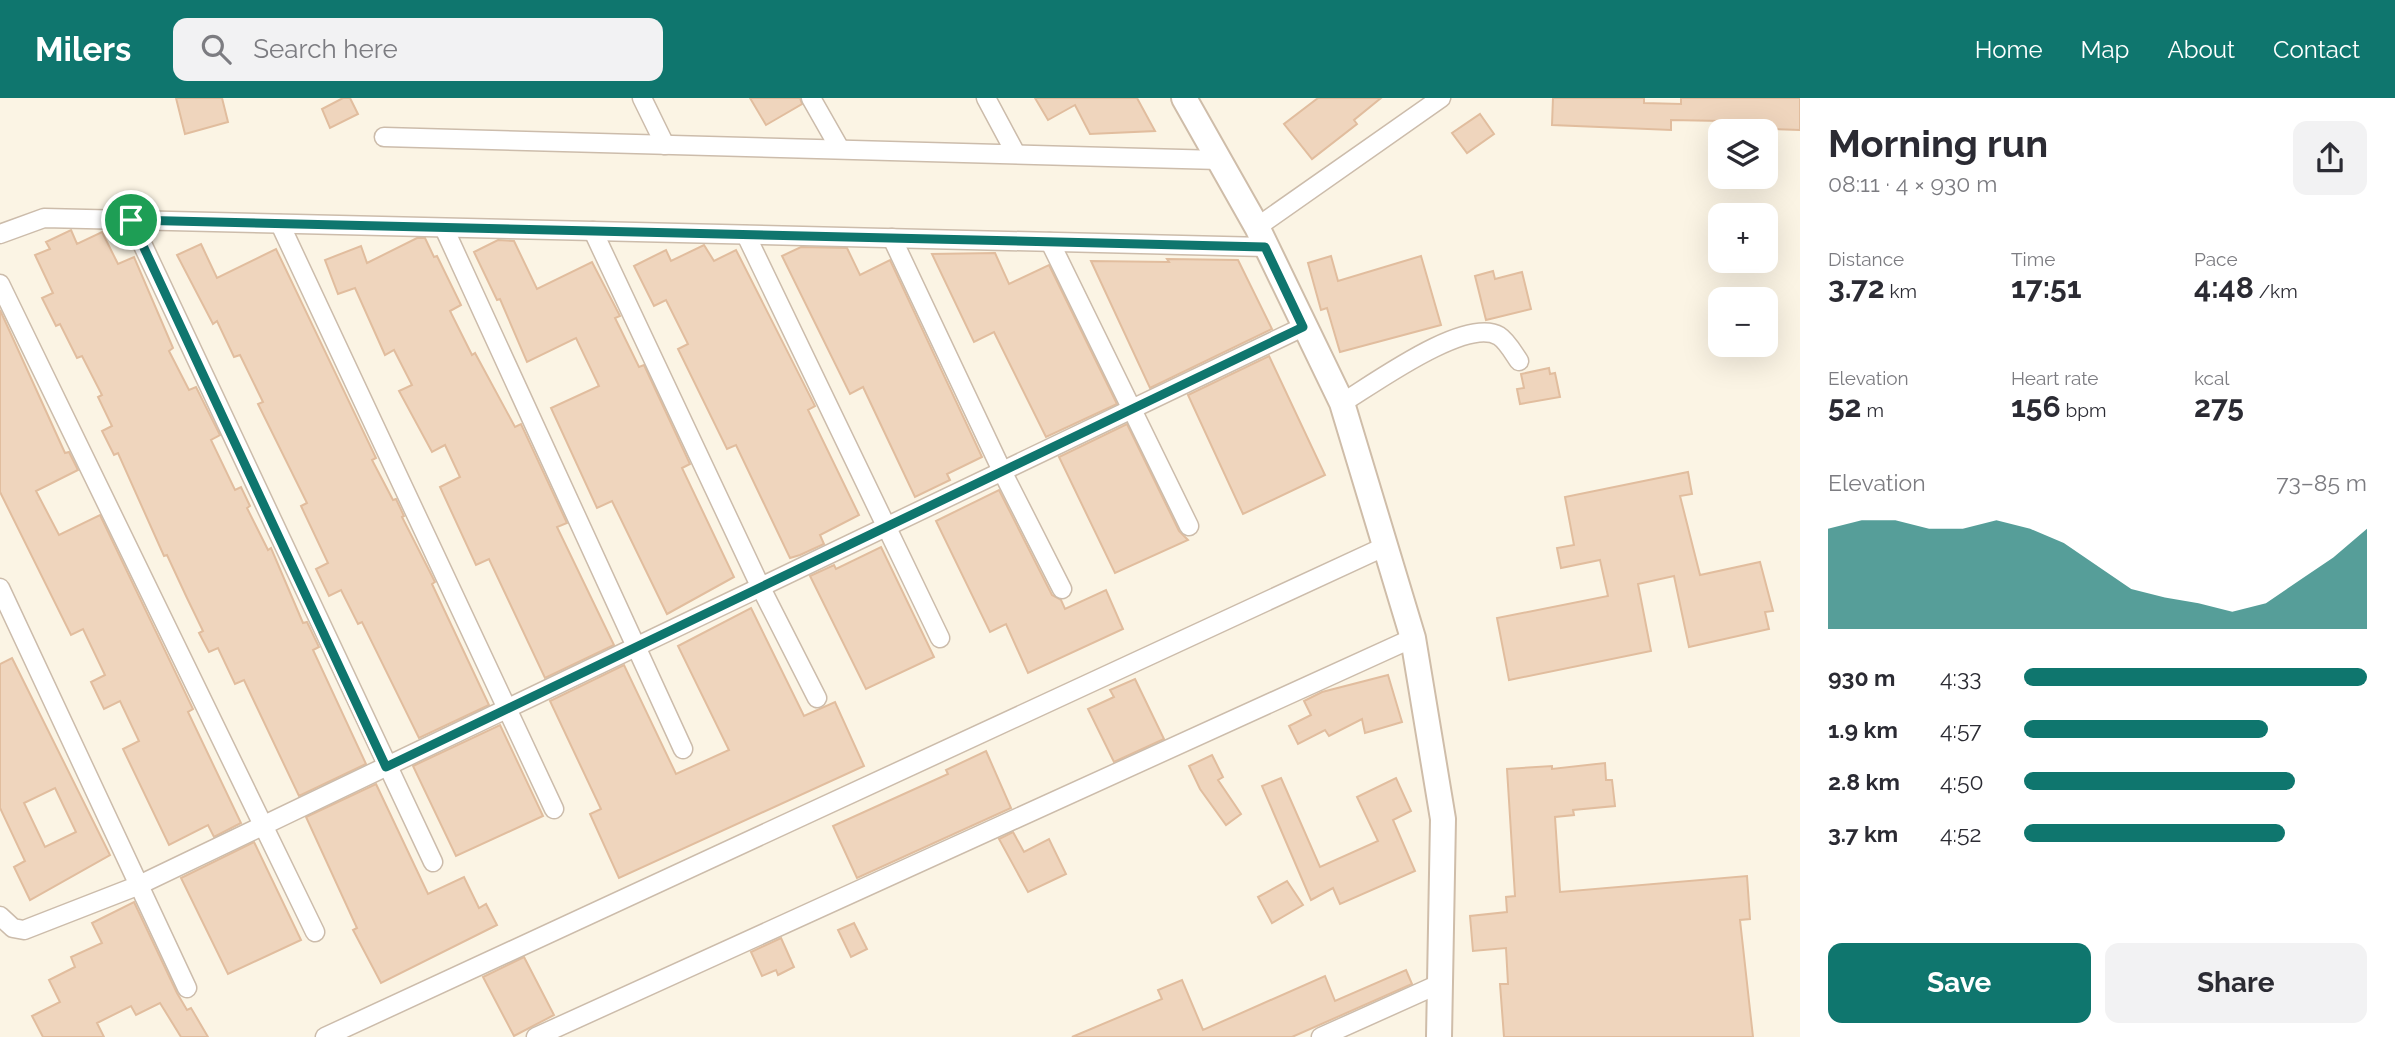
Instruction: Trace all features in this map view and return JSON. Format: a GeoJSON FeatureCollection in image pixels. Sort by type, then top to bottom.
{"type":"FeatureCollection","features":[{"type":"Feature","properties":{"kind":"street"},"geometry":{"type":"LineString","coordinates":[[642,98],[665,145]]}},
{"type":"Feature","properties":{"kind":"street"},"geometry":{"type":"LineString","coordinates":[[811,98],[840,149]]}},
{"type":"Feature","properties":{"kind":"street"},"geometry":{"type":"LineString","coordinates":[[986,98],[1016,154]]}},
{"type":"Feature","properties":{"kind":"street"},"geometry":{"type":"LineString","coordinates":[[1184,98],[1261,237],[1342,403],[1413,638],[1443,818],[1439,1037]]}},
{"type":"Feature","properties":{"kind":"street"},"geometry":{"type":"LineString","coordinates":[[0,234],[44,218],[1050,242],[1261,237],[1441,98]]}},
{"type":"Feature","properties":{"kind":"street"},"geometry":{"type":"LineString","coordinates":[[384,137],[1219,160]]}},
{"type":"Feature","properties":{"kind":"street"},"geometry":{"type":"LineString","coordinates":[[131,220],[433,862]]}},
{"type":"Feature","properties":{"kind":"street"},"geometry":{"type":"LineString","coordinates":[[280,224],[554,809]]}},
{"type":"Feature","properties":{"kind":"street"},"geometry":{"type":"LineString","coordinates":[[444,228],[683,749]]}},
{"type":"Feature","properties":{"kind":"street"},"geometry":{"type":"LineString","coordinates":[[593,231],[761,588],[817,698]]}},
{"type":"Feature","properties":{"kind":"street"},"geometry":{"type":"LineString","coordinates":[[746,234],[940,638]]}},
{"type":"Feature","properties":{"kind":"street"},"geometry":{"type":"LineString","coordinates":[[892,238],[1003,473],[1062,589]]}},
{"type":"Feature","properties":{"kind":"street"},"geometry":{"type":"LineString","coordinates":[[1050,242],[1189,526]]}},
{"type":"Feature","properties":{"kind":"street"},"geometry":{"type":"LineString","coordinates":[[0,284],[315,932]]}},
{"type":"Feature","properties":{"kind":"street"},"geometry":{"type":"LineString","coordinates":[[0,916],[13,928],[24,930],[137,886],[1133,411],[1303,327]]}},
{"type":"Feature","properties":{"kind":"street"},"geometry":{"type":"LineString","coordinates":[[1342,403],[1430,351],[1462,336],[1490,332],[1501,337],[1520,361]]}},
{"type":"Feature","properties":{"kind":"street"},"geometry":{"type":"LineString","coordinates":[[325,1037],[1386,546]]}},
{"type":"Feature","properties":{"kind":"street"},"geometry":{"type":"LineString","coordinates":[[0,588],[187,988]]}},
{"type":"Feature","properties":{"kind":"street"},"geometry":{"type":"LineString","coordinates":[[536,1037],[1413,638]]}},
{"type":"Feature","properties":{"kind":"street"},"geometry":{"type":"LineString","coordinates":[[1321,1037],[1439,984]]}},
{"type":"Feature","properties":{"kind":"building"},"geometry":{"type":"Polygon","coordinates":[[[176,98],[222,98],[228,122],[185,134],[176,98]]]}},
{"type":"Feature","properties":{"kind":"building"},"geometry":{"type":"Polygon","coordinates":[[[343,98],[350,98],[358,114],[330,128],[322,109],[343,98]]]}},
{"type":"Feature","properties":{"kind":"building"},"geometry":{"type":"Polygon","coordinates":[[[750,98],[800,98],[802,104],[766,125],[750,98]]]}},
{"type":"Feature","properties":{"kind":"building"},"geometry":{"type":"Polygon","coordinates":[[[1035,98],[1137,98],[1155,131],[1090,134],[1075,105],[1048,120],[1035,98]]]}},
{"type":"Feature","properties":{"kind":"building"},"geometry":{"type":"Polygon","coordinates":[[[1318,98],[1381,98],[1354,120],[1357,124],[1312,159],[1284,124],[1318,98]]]}},
{"type":"Feature","properties":{"kind":"building"},"geometry":{"type":"Polygon","coordinates":[[[1553,98],[1644,98],[1644,103],[1681,104],[1681,98],[1800,98],[1800,130],[1778,129],[1778,119],[1671,120],[1671,130],[1552,125],[1553,98]]]}},
{"type":"Feature","properties":{"kind":"building"},"geometry":{"type":"Polygon","coordinates":[[[1480,114],[1494,134],[1467,153],[1452,133],[1480,114]]]}},
{"type":"Feature","properties":{"kind":"building"},"geometry":{"type":"Polygon","coordinates":[[[71,230],[77,244],[102,232],[118,264],[134,257],[173,348],[169,351],[189,390],[196,387],[220,435],[211,440],[235,490],[241,487],[250,506],[247,508],[268,550],[271,548],[303,623],[307,622],[319,647],[313,650],[366,764],[299,796],[244,680],[235,684],[218,648],[209,652],[199,633],[203,631],[167,555],[164,556],[118,453],[114,455],[102,431],[112,426],[98,397],[102,395],[82,356],[77,358],[60,324],[56,326],[42,298],[53,293],[35,255],[50,249],[46,242],[71,230]]]}},
{"type":"Feature","properties":{"kind":"building"},"geometry":{"type":"Polygon","coordinates":[[[417,238],[425,238],[434,257],[437,256],[461,305],[450,311],[472,355],[475,353],[515,427],[521,424],[567,523],[557,527],[614,645],[545,678],[489,559],[476,565],[440,487],[460,477],[445,445],[432,452],[399,391],[412,385],[394,350],[385,355],[355,288],[338,294],[325,260],[361,246],[367,263],[417,238]]]}},
{"type":"Feature","properties":{"kind":"building"},"geometry":{"type":"Polygon","coordinates":[[[498,240],[514,241],[537,289],[592,262],[620,316],[615,318],[639,367],[644,365],[690,464],[682,468],[734,577],[667,614],[612,501],[597,508],[551,408],[599,386],[576,338],[527,362],[500,299],[497,300],[474,252],[498,240]]]}},
{"type":"Feature","properties":{"kind":"building"},"geometry":{"type":"Polygon","coordinates":[[[201,244],[217,278],[276,249],[376,458],[372,460],[393,500],[396,499],[404,516],[402,517],[435,582],[432,584],[489,705],[419,738],[362,622],[358,624],[341,590],[329,596],[316,569],[328,563],[301,506],[307,503],[258,404],[263,402],[240,355],[234,357],[217,321],[213,324],[177,255],[201,244]]]}},
{"type":"Feature","properties":{"kind":"building"},"geometry":{"type":"Polygon","coordinates":[[[704,245],[714,261],[736,250],[815,406],[808,410],[859,515],[820,535],[824,544],[790,558],[736,445],[727,449],[678,349],[688,344],[666,300],[654,306],[634,266],[666,250],[671,261],[704,245]]]}},
{"type":"Feature","properties":{"kind":"building"},"geometry":{"type":"Polygon","coordinates":[[[801,247],[847,248],[860,275],[890,260],[982,457],[947,474],[950,480],[915,497],[863,387],[850,394],[782,256],[801,247]]]}},
{"type":"Feature","properties":{"kind":"building"},"geometry":{"type":"Polygon","coordinates":[[[995,253],[1009,284],[1049,265],[1117,404],[1046,437],[994,332],[974,342],[932,254],[995,253]]]}},
{"type":"Feature","properties":{"kind":"building"},"geometry":{"type":"Polygon","coordinates":[[[1331,256],[1338,281],[1421,256],[1441,325],[1340,352],[1327,308],[1321,310],[1308,263],[1331,256]]]}},
{"type":"Feature","properties":{"kind":"building"},"geometry":{"type":"Polygon","coordinates":[[[1167,259],[1238,260],[1272,329],[1150,388],[1091,261],[1169,262],[1167,259]]]}},
{"type":"Feature","properties":{"kind":"building"},"geometry":{"type":"Polygon","coordinates":[[[1493,271],[1495,279],[1522,272],[1531,309],[1486,320],[1475,276],[1493,271]]]}},
{"type":"Feature","properties":{"kind":"building"},"geometry":{"type":"Polygon","coordinates":[[[0,310],[65,453],[69,452],[78,470],[36,491],[59,535],[100,515],[193,709],[188,712],[241,823],[214,837],[208,825],[169,845],[123,749],[139,741],[120,701],[104,709],[91,682],[105,675],[83,629],[71,635],[0,492],[0,310]]]}},
{"type":"Feature","properties":{"kind":"building"},"geometry":{"type":"Polygon","coordinates":[[[1269,356],[1325,475],[1243,514],[1188,395],[1269,356]]]}},
{"type":"Feature","properties":{"kind":"building"},"geometry":{"type":"Polygon","coordinates":[[[1549,368],[1550,374],[1555,373],[1560,397],[1520,404],[1517,389],[1524,388],[1521,374],[1549,368]]]}},
{"type":"Feature","properties":{"kind":"building"},"geometry":{"type":"Polygon","coordinates":[[[1127,424],[1179,531],[1188,540],[1115,573],[1059,457],[1127,424]]]}},
{"type":"Feature","properties":{"kind":"building"},"geometry":{"type":"Polygon","coordinates":[[[1688,472],[1692,494],[1680,496],[1700,575],[1760,562],[1773,611],[1765,612],[1769,629],[1689,647],[1674,576],[1638,584],[1651,651],[1509,680],[1497,618],[1608,596],[1600,560],[1561,568],[1557,548],[1574,545],[1565,497],[1688,472]]]}},
{"type":"Feature","properties":{"kind":"building"},"geometry":{"type":"Polygon","coordinates":[[[999,490],[1052,595],[1061,600],[1065,609],[1106,590],[1123,629],[1028,673],[1006,624],[990,632],[936,521],[999,490]]]}},
{"type":"Feature","properties":{"kind":"building"},"geometry":{"type":"Polygon","coordinates":[[[881,547],[934,657],[866,689],[810,576],[834,565],[836,569],[881,547]]]}},
{"type":"Feature","properties":{"kind":"building"},"geometry":{"type":"Polygon","coordinates":[[[751,608],[804,716],[835,702],[864,766],[619,878],[590,814],[601,809],[550,701],[624,665],[676,774],[729,750],[678,646],[751,608]]]}},
{"type":"Feature","properties":{"kind":"building"},"geometry":{"type":"Polygon","coordinates":[[[12,658],[110,855],[30,900],[14,867],[25,861],[0,808],[0,664],[12,658]],[[55,788],[24,803],[45,847],[76,832],[55,788]]]}},
{"type":"Feature","properties":{"kind":"building"},"geometry":{"type":"Polygon","coordinates":[[[1388,675],[1402,722],[1365,733],[1362,719],[1329,736],[1325,730],[1298,744],[1289,726],[1311,715],[1304,701],[1322,692],[1388,675]]]}},
{"type":"Feature","properties":{"kind":"building"},"geometry":{"type":"Polygon","coordinates":[[[1135,679],[1164,739],[1114,762],[1088,709],[1114,697],[1110,690],[1135,679]]]}},
{"type":"Feature","properties":{"kind":"building"},"geometry":{"type":"Polygon","coordinates":[[[500,725],[543,816],[456,856],[413,766],[500,725]]]}},
{"type":"Feature","properties":{"kind":"building"},"geometry":{"type":"Polygon","coordinates":[[[986,751],[1011,808],[857,878],[833,826],[948,774],[946,770],[986,751]]]}},
{"type":"Feature","properties":{"kind":"building"},"geometry":{"type":"Polygon","coordinates":[[[1212,755],[1223,777],[1218,780],[1241,814],[1226,825],[1200,789],[1189,766],[1212,755]]]}},
{"type":"Feature","properties":{"kind":"building"},"geometry":{"type":"Polygon","coordinates":[[[1605,763],[1606,780],[1612,780],[1615,806],[1573,810],[1574,815],[1555,817],[1560,892],[1747,876],[1750,919],[1740,920],[1753,1037],[1504,1037],[1500,984],[1508,984],[1506,948],[1473,951],[1470,916],[1507,912],[1506,897],[1515,896],[1507,769],[1552,766],[1552,769],[1605,763]]]}},
{"type":"Feature","properties":{"kind":"building"},"geometry":{"type":"Polygon","coordinates":[[[1281,778],[1320,867],[1378,841],[1357,797],[1396,778],[1411,811],[1393,820],[1415,871],[1340,904],[1333,888],[1311,900],[1262,786],[1281,778]]]}},
{"type":"Feature","properties":{"kind":"building"},"geometry":{"type":"Polygon","coordinates":[[[376,784],[428,894],[464,877],[479,908],[486,904],[497,925],[381,983],[353,930],[357,928],[306,817],[376,784]]]}},
{"type":"Feature","properties":{"kind":"building"},"geometry":{"type":"Polygon","coordinates":[[[1013,832],[1024,852],[1049,839],[1066,874],[1028,892],[999,839],[1013,832]]]}},
{"type":"Feature","properties":{"kind":"building"},"geometry":{"type":"Polygon","coordinates":[[[254,842],[301,940],[228,974],[181,878],[254,842]]]}},
{"type":"Feature","properties":{"kind":"building"},"geometry":{"type":"Polygon","coordinates":[[[1287,881],[1303,905],[1272,923],[1258,897],[1287,881]]]}},
{"type":"Feature","properties":{"kind":"building"},"geometry":{"type":"Polygon","coordinates":[[[134,902],[177,993],[187,1010],[191,1008],[208,1037],[181,1037],[160,1003],[136,1015],[131,1006],[97,1023],[104,1037],[43,1037],[32,1016],[60,1002],[49,980],[75,967],[71,957],[102,943],[92,923],[134,902]]]}},
{"type":"Feature","properties":{"kind":"building"},"geometry":{"type":"Polygon","coordinates":[[[854,923],[867,949],[851,957],[838,930],[854,923]]]}},
{"type":"Feature","properties":{"kind":"building"},"geometry":{"type":"Polygon","coordinates":[[[781,938],[794,967],[778,975],[776,970],[762,976],[751,952],[781,938]]]}},
{"type":"Feature","properties":{"kind":"building"},"geometry":{"type":"Polygon","coordinates":[[[524,957],[554,1015],[514,1036],[483,977],[524,957]]]}},
{"type":"Feature","properties":{"kind":"building"},"geometry":{"type":"Polygon","coordinates":[[[1406,970],[1412,984],[1292,1037],[1072,1037],[1162,999],[1158,990],[1182,980],[1203,1030],[1325,976],[1335,1001],[1406,970]]]}},
{"type":"Feature","properties":{"kind":"route"},"geometry":{"type":"LineString","coordinates":[[131,220],[1265,247],[1303,327],[1133,411],[386,767],[131,220]]}}]}
